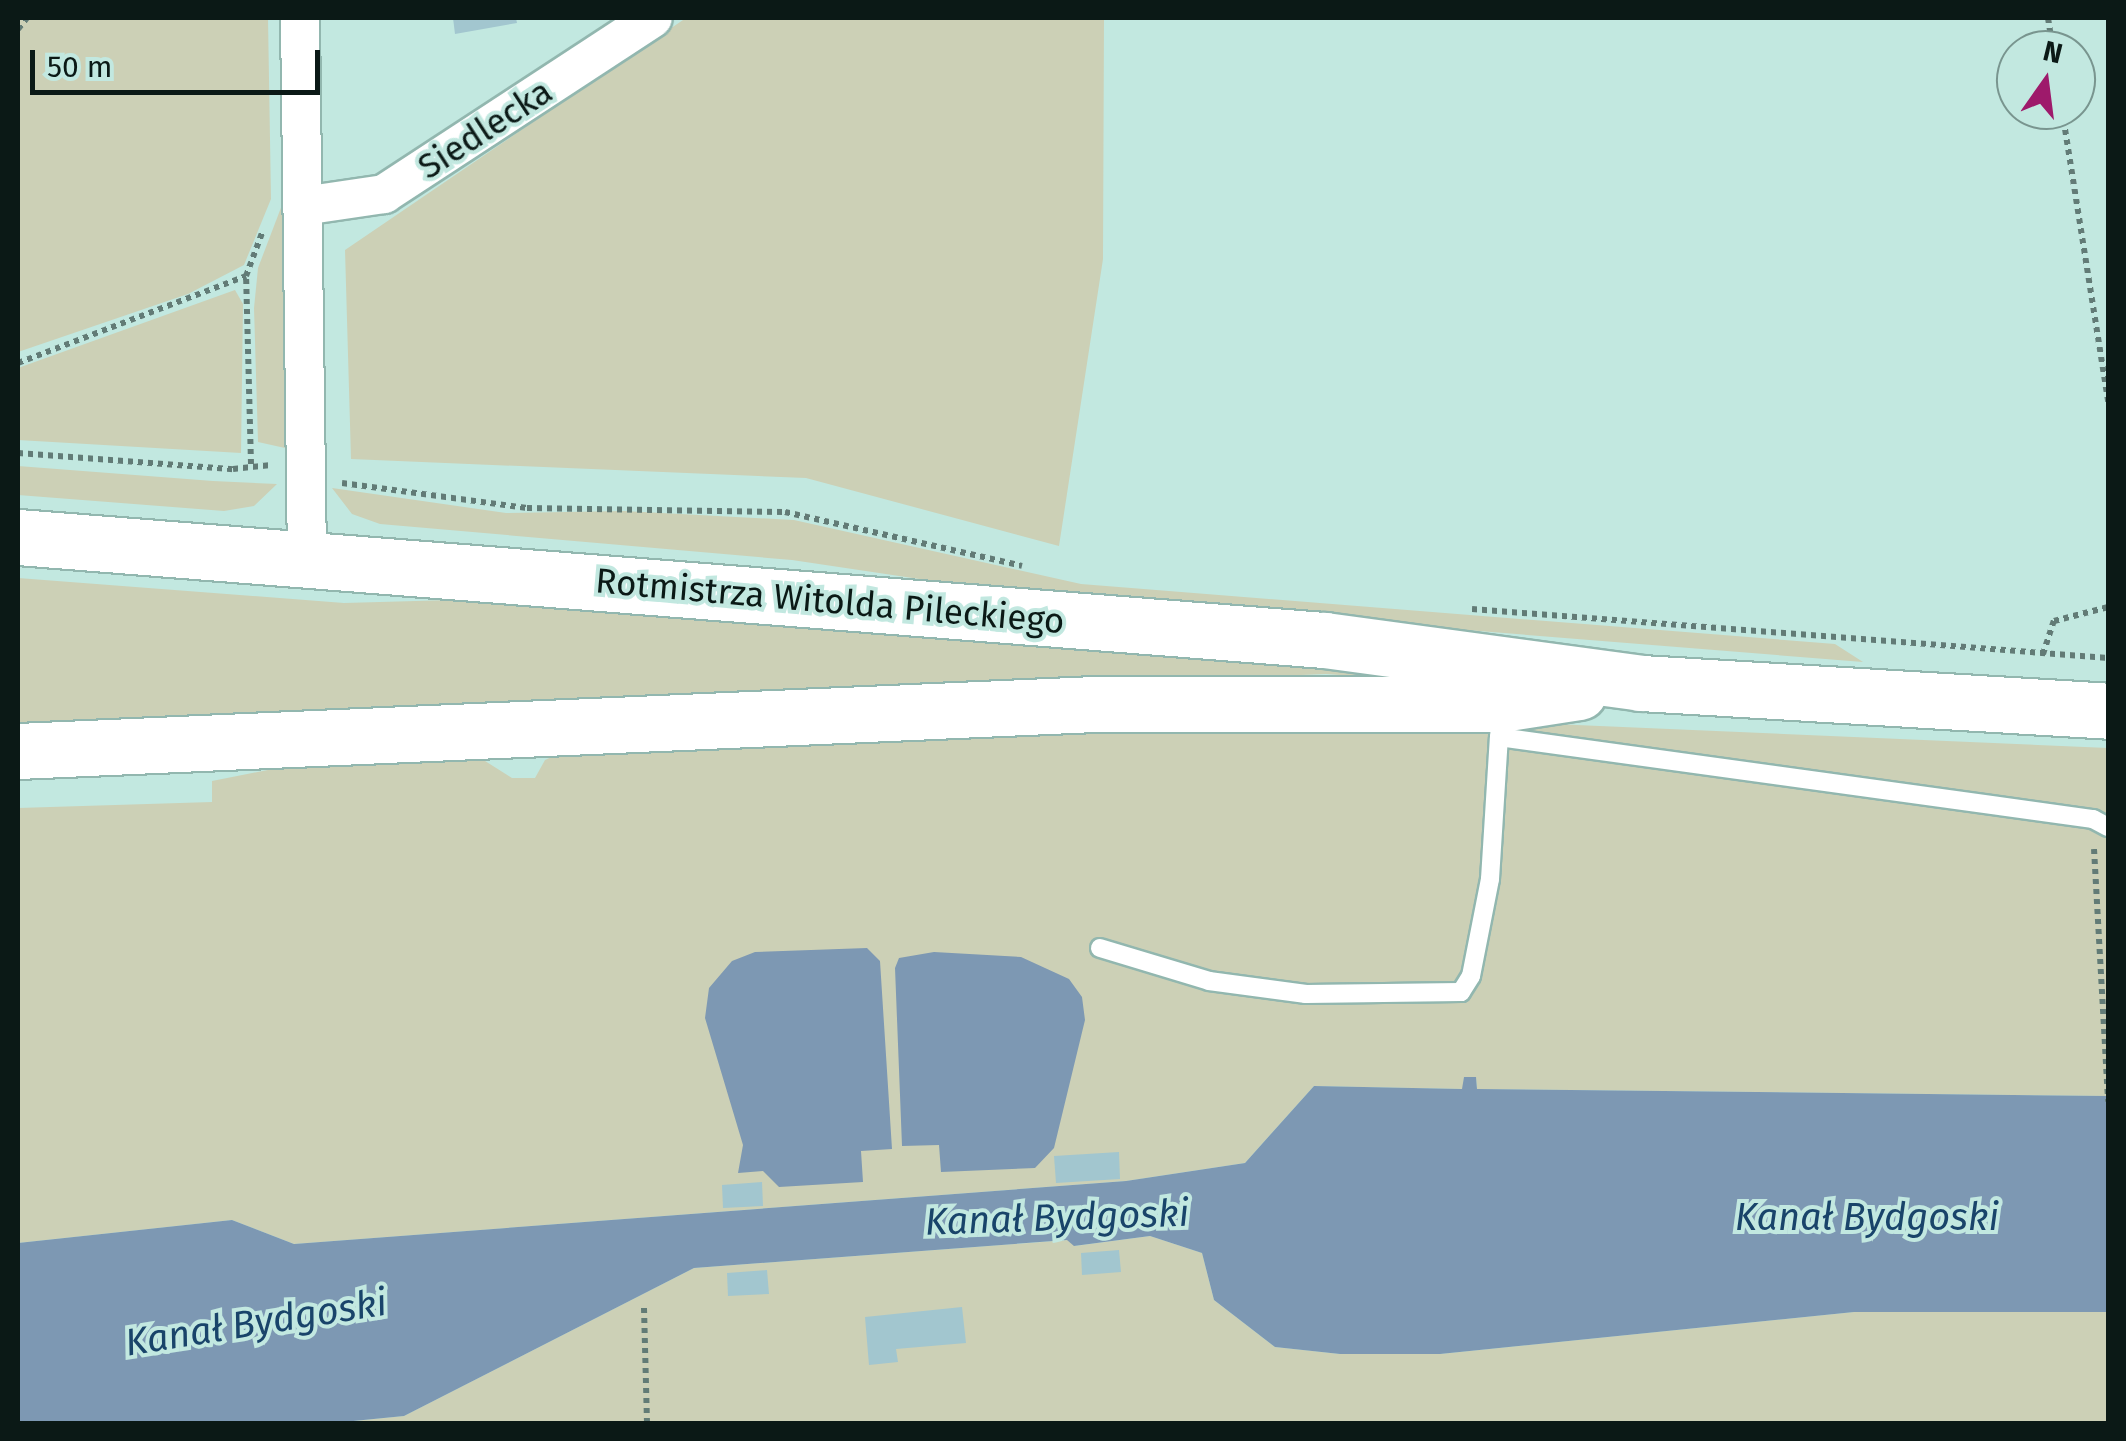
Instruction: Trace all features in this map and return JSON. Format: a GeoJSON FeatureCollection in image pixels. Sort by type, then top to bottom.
{"type":"FeatureCollection","features":[{"type":"Feature","properties":{"kind":"main road","name":"Rotmistrza Witolda Pileckiego"},"geometry":{"type":"LineString","coordinates":[[18,537],[1324,640],[1641,683],[2108,711]]}},
{"type":"Feature","properties":{"kind":"main road","name":"Rotmistrza Witolda Pileckiego"},"geometry":{"type":"LineString","coordinates":[[18,750],[1095,704],[1500,721],[1641,683]]}},
{"type":"Feature","properties":{"kind":"street"},"geometry":{"type":"LineString","coordinates":[[300,18],[308,560]]}},
{"type":"Feature","properties":{"kind":"street","name":"Siedlecka"},"geometry":{"type":"LineString","coordinates":[[303,197],[384,194],[653,18]]}},
{"type":"Feature","properties":{"kind":"lane"},"geometry":{"type":"LineString","coordinates":[[1100,948],[1209,982],[1286,991],[1431,997],[1461,992],[1471,976],[1490,879],[1500,721],[2103,822]]}},
{"type":"Feature","properties":{"kind":"path"},"geometry":{"type":"LineString","coordinates":[[18,29],[27,18]]}},
{"type":"Feature","properties":{"kind":"path"},"geometry":{"type":"LineString","coordinates":[[2065,130],[2108,402]]}},
{"type":"Feature","properties":{"kind":"path"},"geometry":{"type":"LineString","coordinates":[[251,464],[246,276],[274,204],[303,197]]}},
{"type":"Feature","properties":{"kind":"path"},"geometry":{"type":"LineString","coordinates":[[18,362],[246,276]]}},
{"type":"Feature","properties":{"kind":"path"},"geometry":{"type":"LineString","coordinates":[[18,452],[233,469],[251,464],[284,466]]}},
{"type":"Feature","properties":{"kind":"path"},"geometry":{"type":"LineString","coordinates":[[330,481],[527,508],[785,512],[1038,570]]}},
{"type":"Feature","properties":{"kind":"path"},"geometry":{"type":"LineString","coordinates":[[2043,654],[2054,621],[2108,607]]}},
{"type":"Feature","properties":{"kind":"path"},"geometry":{"type":"LineString","coordinates":[[1466,608],[2108,658]]}},
{"type":"Feature","properties":{"kind":"path"},"geometry":{"type":"LineString","coordinates":[[2103,822],[2103,1008],[2108,1102]]}},
{"type":"Feature","properties":{"kind":"path"},"geometry":{"type":"LineString","coordinates":[[644,1308],[647,1424]]}},
{"type":"Feature","properties":{"kind":"green space"},"geometry":{"type":"Polygon","coordinates":[[[18,18],[268,18],[271,199],[244,265],[188,294],[18,352],[18,18]]]}},
{"type":"Feature","properties":{"kind":"green space"},"geometry":{"type":"Polygon","coordinates":[[[686,18],[1104,18],[1103,259],[1059,546],[806,478],[351,459],[345,250],[686,18]]]}},
{"type":"Feature","properties":{"kind":"green space"},"geometry":{"type":"Polygon","coordinates":[[[282,205],[285,448],[258,442],[254,308],[258,268],[282,205]]]}},
{"type":"Feature","properties":{"kind":"green space"},"geometry":{"type":"Polygon","coordinates":[[[235,290],[243,304],[241,453],[18,440],[18,368],[235,290]]]}},
{"type":"Feature","properties":{"kind":"green space"},"geometry":{"type":"Polygon","coordinates":[[[18,466],[277,484],[254,506],[224,511],[18,495],[18,466]]]}},
{"type":"Feature","properties":{"kind":"green space"},"geometry":{"type":"Polygon","coordinates":[[[332,488],[506,513],[624,511],[794,520],[1081,584],[1835,644],[1863,662],[1019,594],[792,560],[380,524],[352,514],[332,488]]]}},
{"type":"Feature","properties":{"kind":"green space"},"geometry":{"type":"Polygon","coordinates":[[[18,578],[344,603],[488,599],[1330,661],[1470,684],[1326,674],[18,725],[18,578]]]}},
{"type":"Feature","properties":{"kind":"green space"},"geometry":{"type":"Polygon","coordinates":[[[1370,716],[2108,748],[2108,1096],[1477,1089],[1476,1078],[1464,1077],[1463,1089],[1314,1086],[1245,1163],[1126,1181],[294,1244],[232,1220],[18,1243],[18,808],[212,802],[212,781],[298,764],[474,754],[512,778],[535,778],[545,760],[567,750],[1370,716]]]}},
{"type":"Feature","properties":{"kind":"green space"},"geometry":{"type":"Polygon","coordinates":[[[1150,1236],[1202,1253],[1214,1300],[1275,1347],[1340,1354],[1440,1354],[1854,1312],[2108,1312],[2108,1423],[323,1424],[404,1416],[694,1268],[1068,1240],[1075,1246],[1150,1236]]]}},
{"type":"Feature","properties":{"kind":"water"},"geometry":{"type":"Polygon","coordinates":[[[867,948],[880,961],[892,1149],[861,1151],[863,1182],[779,1187],[763,1171],[738,1173],[743,1145],[705,1018],[709,988],[732,961],[755,952],[867,948]]]}},
{"type":"Feature","properties":{"kind":"water"},"geometry":{"type":"Polygon","coordinates":[[[934,952],[1021,957],[1069,979],[1082,997],[1085,1020],[1054,1148],[1035,1168],[941,1172],[939,1145],[902,1146],[895,968],[899,958],[934,952]]]}},
{"type":"Feature","properties":{"kind":"water","name":"Kanał Bydgoski"},"geometry":{"type":"Polygon","coordinates":[[[1464,1077],[1476,1077],[1477,1089],[2108,1096],[2108,1312],[1854,1312],[1440,1354],[1340,1354],[1275,1347],[1214,1300],[1202,1253],[1150,1236],[1074,1246],[1067,1240],[694,1268],[404,1416],[323,1424],[18,1423],[18,1243],[232,1220],[294,1244],[1126,1181],[1245,1163],[1314,1086],[1462,1089],[1464,1077]]]}},
{"type":"Feature","properties":{"kind":"building"},"geometry":{"type":"Polygon","coordinates":[[[453,18],[516,18],[517,23],[455,34],[453,18]]]}},
{"type":"Feature","properties":{"kind":"building"},"geometry":{"type":"Polygon","coordinates":[[[1119,1152],[1120,1179],[1056,1183],[1054,1156],[1119,1152]]]}},
{"type":"Feature","properties":{"kind":"building"},"geometry":{"type":"Polygon","coordinates":[[[762,1182],[763,1206],[723,1208],[722,1185],[762,1182]]]}},
{"type":"Feature","properties":{"kind":"building"},"geometry":{"type":"Polygon","coordinates":[[[1119,1250],[1121,1272],[1082,1275],[1081,1253],[1119,1250]]]}},
{"type":"Feature","properties":{"kind":"building"},"geometry":{"type":"Polygon","coordinates":[[[767,1270],[769,1294],[728,1296],[727,1273],[767,1270]]]}},
{"type":"Feature","properties":{"kind":"building"},"geometry":{"type":"Polygon","coordinates":[[[962,1307],[966,1343],[896,1349],[898,1362],[869,1365],[865,1317],[962,1307]]]}}]}
